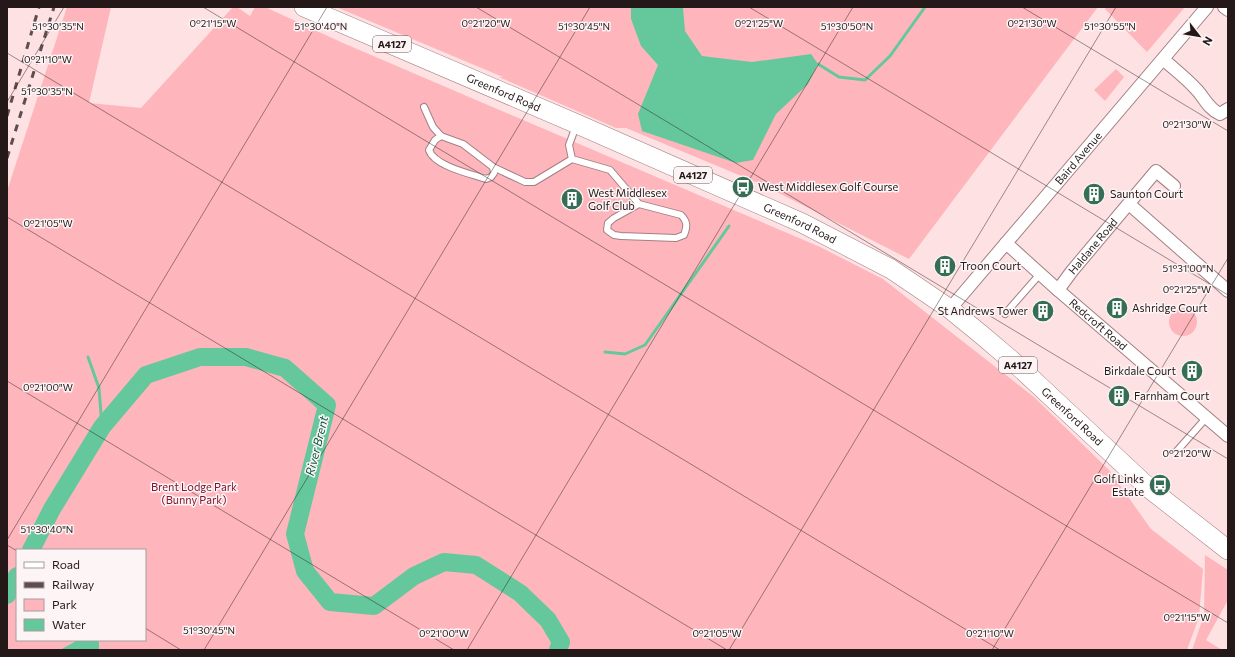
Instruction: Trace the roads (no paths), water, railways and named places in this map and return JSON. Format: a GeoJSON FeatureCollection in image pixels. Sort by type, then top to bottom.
{"type":"FeatureCollection","features":[{"type":"Feature","properties":{"kind":"main road","name":"Greenford Road"},"geometry":{"type":"LineString","coordinates":[[304,7],[577,124],[802,223],[891,269],[950,309],[1017,365],[1150,489],[1228,549]]}},
{"type":"Feature","properties":{"kind":"street","name":"Baird Avenue"},"geometry":{"type":"LineString","coordinates":[[950,309],[1207,7]]}},
{"type":"Feature","properties":{"kind":"street"},"geometry":{"type":"LineString","coordinates":[[1224,7],[1228,10]]}},
{"type":"Feature","properties":{"kind":"street"},"geometry":{"type":"LineString","coordinates":[[1163,59],[1197,90],[1210,108],[1215,112],[1220,114],[1228,109]]}},
{"type":"Feature","properties":{"kind":"street","name":"Haldane Road"},"geometry":{"type":"LineString","coordinates":[[1058,290],[1156,172],[1174,186]]}},
{"type":"Feature","properties":{"kind":"street"},"geometry":{"type":"LineString","coordinates":[[1129,204],[1228,291]]}},
{"type":"Feature","properties":{"kind":"street","name":"Redcroft Road"},"geometry":{"type":"LineString","coordinates":[[1006,243],[1058,290],[1228,436]]}},
{"type":"Feature","properties":{"kind":"lane"},"geometry":{"type":"LineString","coordinates":[[424,107],[433,127],[441,136],[463,144],[493,167],[525,182],[534,182],[572,159],[610,170],[639,204],[681,215],[685,219],[687,227],[684,235],[676,238],[621,236],[614,235],[607,230],[608,223],[614,218],[639,204]]}},
{"type":"Feature","properties":{"kind":"lane"},"geometry":{"type":"LineString","coordinates":[[572,159],[569,145],[577,124]]}},
{"type":"Feature","properties":{"kind":"lane"},"geometry":{"type":"LineString","coordinates":[[441,136],[435,140],[429,150],[433,157],[449,167],[486,179],[491,177],[494,172],[493,167]]}},
{"type":"Feature","properties":{"kind":"lane"},"geometry":{"type":"LineString","coordinates":[[1005,314],[1040,274]]}},
{"type":"Feature","properties":{"kind":"lane"},"geometry":{"type":"LineString","coordinates":[[1176,452],[1207,417]]}},
{"type":"Feature","properties":{"kind":"water"},"geometry":{"type":"Polygon","coordinates":[[[631,7],[683,7],[685,31],[702,56],[752,62],[811,54],[818,64],[808,84],[776,114],[753,160],[736,163],[642,131],[638,114],[658,65],[641,46],[631,19],[631,7]]]}},
{"type":"Feature","properties":{"kind":"water"},"geometry":{"type":"Polygon","coordinates":[[[76,641],[99,642],[99,650],[60,650],[76,641]]]}},
{"type":"Feature","properties":{"kind":"waterway"},"geometry":{"type":"LineString","coordinates":[[818,64],[839,77],[865,80],[890,56],[925,7]]}},
{"type":"Feature","properties":{"kind":"waterway"},"geometry":{"type":"LineString","coordinates":[[605,352],[625,354],[645,345],[729,226]]}},
{"type":"Feature","properties":{"kind":"waterway"},"geometry":{"type":"LineString","coordinates":[[88,357],[99,388],[102,427]]}},
{"type":"Feature","properties":{"kind":"waterway","name":"River Brent"},"geometry":{"type":"LineString","coordinates":[[32,549],[52,509],[102,427],[146,375],[200,357],[246,357],[285,368],[327,405],[295,534],[305,571],[330,602],[374,606],[414,576],[444,562],[476,565],[520,593],[548,620],[561,642],[558,650]]}},
{"type":"Feature","properties":{"kind":"waterway","name":"River Brent"},"geometry":{"type":"LineString","coordinates":[[7,595],[16,578]]}},
{"type":"Feature","properties":{"kind":"railway"},"geometry":{"type":"LineString","coordinates":[[7,116],[39,7]]}},
{"type":"Feature","properties":{"kind":"railway"},"geometry":{"type":"LineString","coordinates":[[7,158],[54,7]]}},
{"type":"Feature","properties":{"kind":"place","name":"West Middlesex Golf Course"},"geometry":{"type":"Point","coordinates":[743,187]}},
{"type":"Feature","properties":{"kind":"place","name":"Saunton Court"},"geometry":{"type":"Point","coordinates":[1094,194]}},
{"type":"Feature","properties":{"kind":"place","name":"West Middlesex Golf Club"},"geometry":{"type":"Point","coordinates":[572,199]}},
{"type":"Feature","properties":{"kind":"place","name":"Troon Court"},"geometry":{"type":"Point","coordinates":[945,266]}},
{"type":"Feature","properties":{"kind":"place","name":"Ashridge Court"},"geometry":{"type":"Point","coordinates":[1117,308]}},
{"type":"Feature","properties":{"kind":"place","name":"St Andrews Tower"},"geometry":{"type":"Point","coordinates":[1043,311]}},
{"type":"Feature","properties":{"kind":"place","name":"Birkdale Court"},"geometry":{"type":"Point","coordinates":[1192,371]}},
{"type":"Feature","properties":{"kind":"place","name":"Farnham Court"},"geometry":{"type":"Point","coordinates":[1119,396]}},
{"type":"Feature","properties":{"kind":"place","name":"Golf Links Estate"},"geometry":{"type":"Point","coordinates":[1160,485]}},
{"type":"Feature","properties":{"kind":"park label","name":"Brent Lodge Park (Bunny Park)"},"geometry":{"type":"Point","coordinates":[194,493]}}]}
